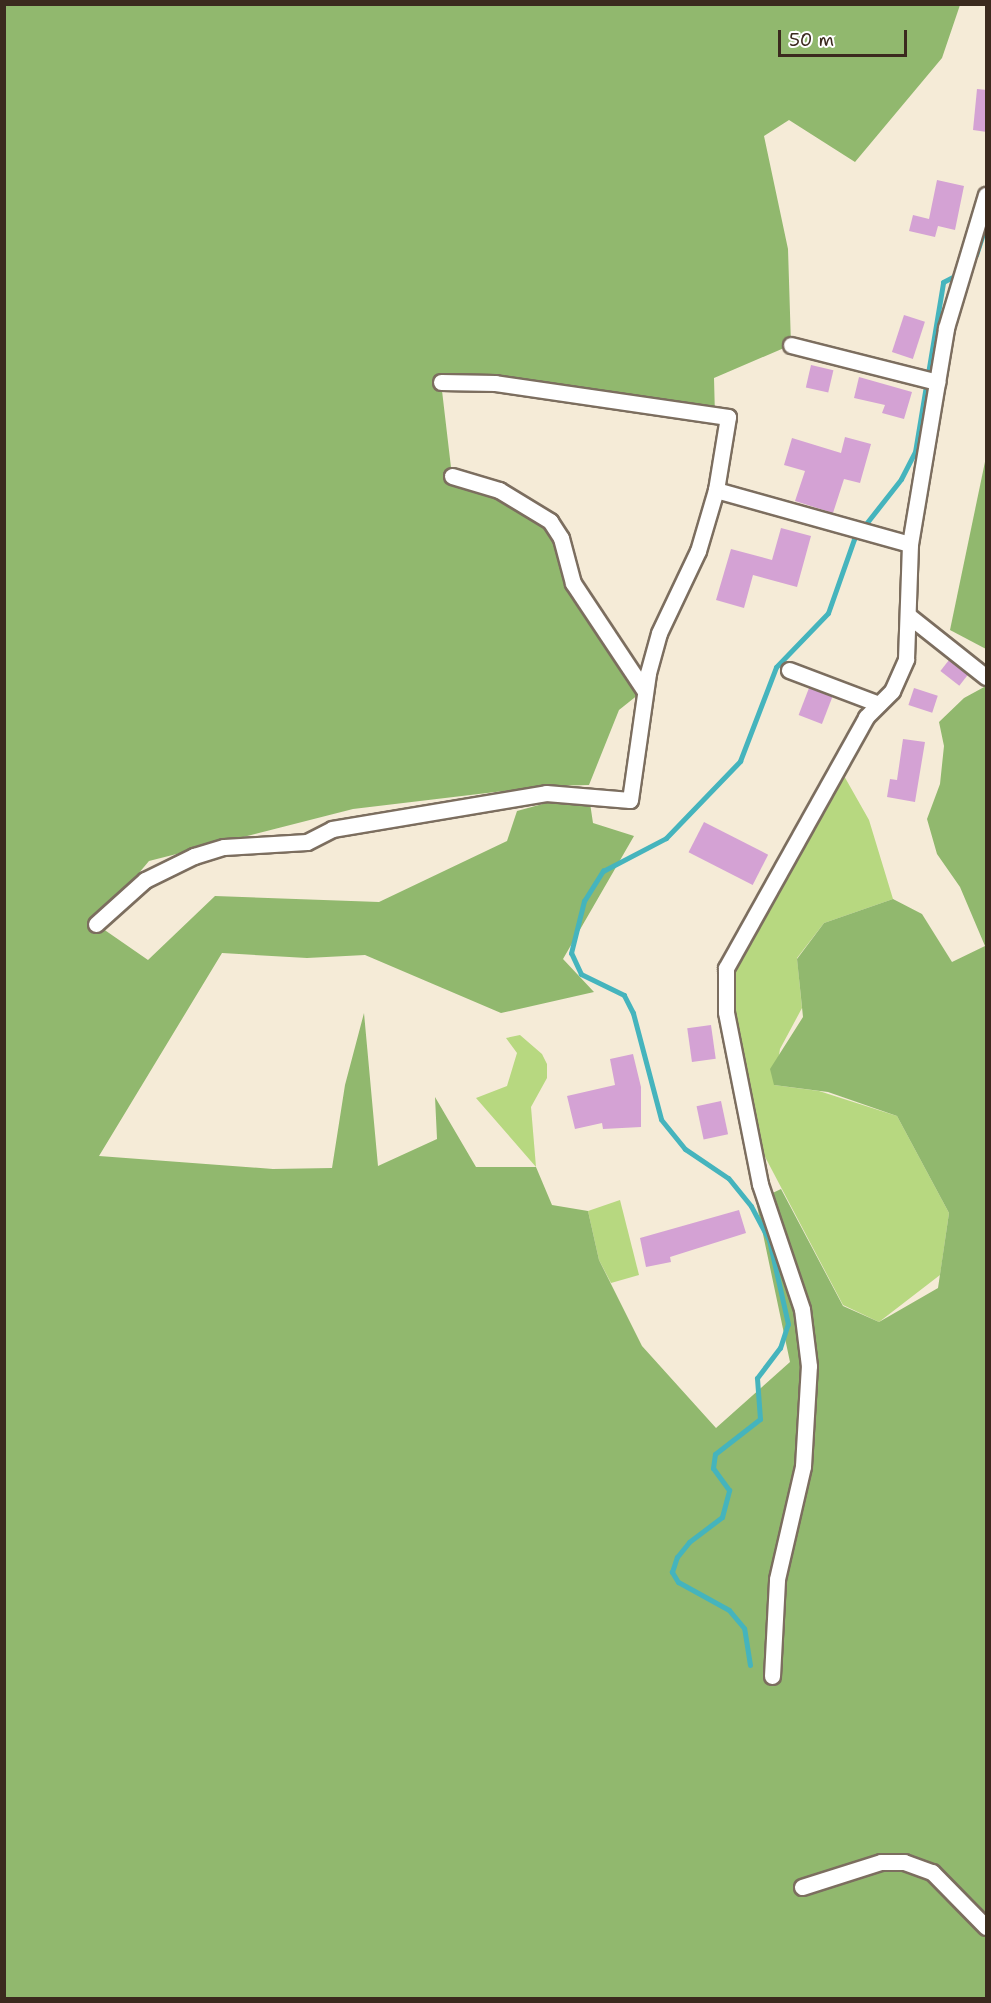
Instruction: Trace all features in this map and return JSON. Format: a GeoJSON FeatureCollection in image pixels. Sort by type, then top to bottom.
{"type":"FeatureCollection","features":[{"type":"Feature","properties":{"kind":"street"},"geometry":{"type":"LineString","coordinates":[[772,1676],[777,1579],[803,1466],[809,1366],[798,1297],[760,1184],[723,990],[730,959],[866,717],[892,691],[906,659],[910,544],[946,328],[987,195]]}},
{"type":"Feature","properties":{"kind":"street"},"geometry":{"type":"LineString","coordinates":[[791,345],[937,382]]}},
{"type":"Feature","properties":{"kind":"street"},"geometry":{"type":"LineString","coordinates":[[96,924],[145,880],[194,856],[224,847],[307,842],[332,829],[546,793],[630,800],[644,690],[659,633],[698,551],[716,490],[729,417],[495,383],[441,382]]}},
{"type":"Feature","properties":{"kind":"street"},"geometry":{"type":"LineString","coordinates":[[452,476],[499,490],[550,521],[561,538],[573,583],[644,690]]}},
{"type":"Feature","properties":{"kind":"street"},"geometry":{"type":"LineString","coordinates":[[716,490],[910,544]]}},
{"type":"Feature","properties":{"kind":"street"},"geometry":{"type":"LineString","coordinates":[[909,616],[987,677]]}},
{"type":"Feature","properties":{"kind":"street"},"geometry":{"type":"LineString","coordinates":[[789,670],[879,704]]}},
{"type":"Feature","properties":{"kind":"street"},"geometry":{"type":"LineString","coordinates":[[802,1887],[881,1862],[904,1862],[932,1872],[987,1927]]}},
{"type":"Feature","properties":{"kind":"green space"},"geometry":{"type":"Polygon","coordinates":[[[5,5],[960,5],[942,58],[855,162],[789,120],[764,136],[788,249],[791,345],[714,378],[715,416],[441,382],[452,476],[536,510],[592,615],[644,690],[619,710],[589,785],[545,786],[353,809],[149,861],[96,924],[148,960],[215,896],[379,902],[507,841],[517,811],[550,802],[590,803],[593,823],[634,836],[563,959],[594,992],[501,1013],[365,955],[307,958],[222,953],[99,1156],[273,1169],[332,1168],[345,1085],[364,1013],[378,1166],[437,1139],[435,1097],[476,1167],[536,1167],[552,1205],[588,1211],[599,1260],[642,1346],[716,1428],[790,1362],[756,1201],[781,1189],[843,1306],[879,1322],[938,1288],[949,1213],[897,1116],[828,1092],[774,1085],[770,1069],[803,1017],[797,959],[824,923],[893,899],[922,914],[952,962],[985,946],[960,887],[937,854],[927,819],[940,784],[944,746],[939,722],[964,698],[986,686],[986,1998],[5,1998],[5,5]]]}},
{"type":"Feature","properties":{"kind":"green space"},"geometry":{"type":"Polygon","coordinates":[[[986,457],[986,649],[950,630],[986,457]]]}},
{"type":"Feature","properties":{"kind":"green space"},"geometry":{"type":"Polygon","coordinates":[[[839,767],[869,820],[893,899],[824,923],[797,958],[802,1008],[780,1049],[774,1085],[819,1091],[897,1116],[949,1213],[940,1275],[879,1322],[843,1305],[763,1153],[723,990],[839,767]]]}},
{"type":"Feature","properties":{"kind":"green space"},"geometry":{"type":"Polygon","coordinates":[[[520,1035],[542,1054],[547,1064],[547,1078],[531,1107],[536,1167],[476,1098],[507,1086],[517,1053],[506,1038],[520,1035]]]}},
{"type":"Feature","properties":{"kind":"green space"},"geometry":{"type":"Polygon","coordinates":[[[620,1200],[639,1275],[611,1283],[599,1260],[588,1211],[620,1200]]]}},
{"type":"Feature","properties":{"kind":"building"},"geometry":{"type":"Polygon","coordinates":[[[977,89],[987,90],[987,132],[973,130],[977,89]]]}},
{"type":"Feature","properties":{"kind":"building"},"geometry":{"type":"Polygon","coordinates":[[[937,180],[964,186],[955,230],[938,226],[935,237],[909,231],[913,215],[929,219],[937,180]]]}},
{"type":"Feature","properties":{"kind":"building"},"geometry":{"type":"Polygon","coordinates":[[[904,315],[925,322],[913,359],[892,352],[904,315]]]}},
{"type":"Feature","properties":{"kind":"building"},"geometry":{"type":"Polygon","coordinates":[[[811,365],[833,370],[828,393],[806,387],[811,365]]]}},
{"type":"Feature","properties":{"kind":"building"},"geometry":{"type":"Polygon","coordinates":[[[859,377],[912,392],[904,419],[882,413],[885,405],[854,398],[859,377]]]}},
{"type":"Feature","properties":{"kind":"building"},"geometry":{"type":"Polygon","coordinates":[[[845,437],[871,444],[860,483],[844,479],[833,513],[795,501],[805,471],[784,465],[792,438],[841,453],[845,437]]]}},
{"type":"Feature","properties":{"kind":"building"},"geometry":{"type":"Polygon","coordinates":[[[781,528],[811,536],[797,587],[753,575],[744,608],[716,600],[731,549],[772,560],[781,528]]]}},
{"type":"Feature","properties":{"kind":"building"},"geometry":{"type":"Polygon","coordinates":[[[949,660],[968,675],[959,686],[940,671],[949,660]]]}},
{"type":"Feature","properties":{"kind":"building"},"geometry":{"type":"Polygon","coordinates":[[[809,688],[832,697],[822,724],[799,715],[809,688]]]}},
{"type":"Feature","properties":{"kind":"building"},"geometry":{"type":"Polygon","coordinates":[[[914,688],[938,696],[932,713],[908,705],[914,688]]]}},
{"type":"Feature","properties":{"kind":"building"},"geometry":{"type":"Polygon","coordinates":[[[903,739],[925,742],[915,802],[887,797],[890,779],[897,780],[903,739]]]}},
{"type":"Feature","properties":{"kind":"building"},"geometry":{"type":"Polygon","coordinates":[[[704,822],[768,855],[753,885],[689,852],[704,822]]]}},
{"type":"Feature","properties":{"kind":"building"},"geometry":{"type":"Polygon","coordinates":[[[711,1025],[716,1059],[692,1062],[687,1028],[711,1025]]]}},
{"type":"Feature","properties":{"kind":"building"},"geometry":{"type":"Polygon","coordinates":[[[633,1054],[641,1087],[641,1127],[603,1129],[602,1123],[575,1129],[567,1096],[615,1085],[610,1059],[633,1054]]]}},
{"type":"Feature","properties":{"kind":"building"},"geometry":{"type":"Polygon","coordinates":[[[721,1101],[728,1134],[704,1139],[697,1106],[721,1101]]]}},
{"type":"Feature","properties":{"kind":"building"},"geometry":{"type":"Polygon","coordinates":[[[739,1210],[746,1233],[670,1257],[671,1262],[646,1267],[640,1238],[739,1210]]]}},
{"type":"Feature","properties":{"kind":"waterway"},"geometry":{"type":"LineString","coordinates":[[976,255],[986,224]]}},
{"type":"Feature","properties":{"kind":"waterway"},"geometry":{"type":"LineString","coordinates":[[750,1665],[744,1628],[729,1610],[678,1582],[672,1572],[677,1557],[689,1542],[722,1517],[729,1490],[713,1468],[715,1454],[760,1419],[757,1378],[780,1348],[788,1324],[769,1240],[751,1206],[728,1178],[685,1149],[661,1119],[633,1013],[624,995],[581,974],[571,953],[584,901],[603,871],[666,838],[740,761],[776,667],[828,613],[854,539],[901,479],[915,452],[943,282],[959,274]]}}]}
